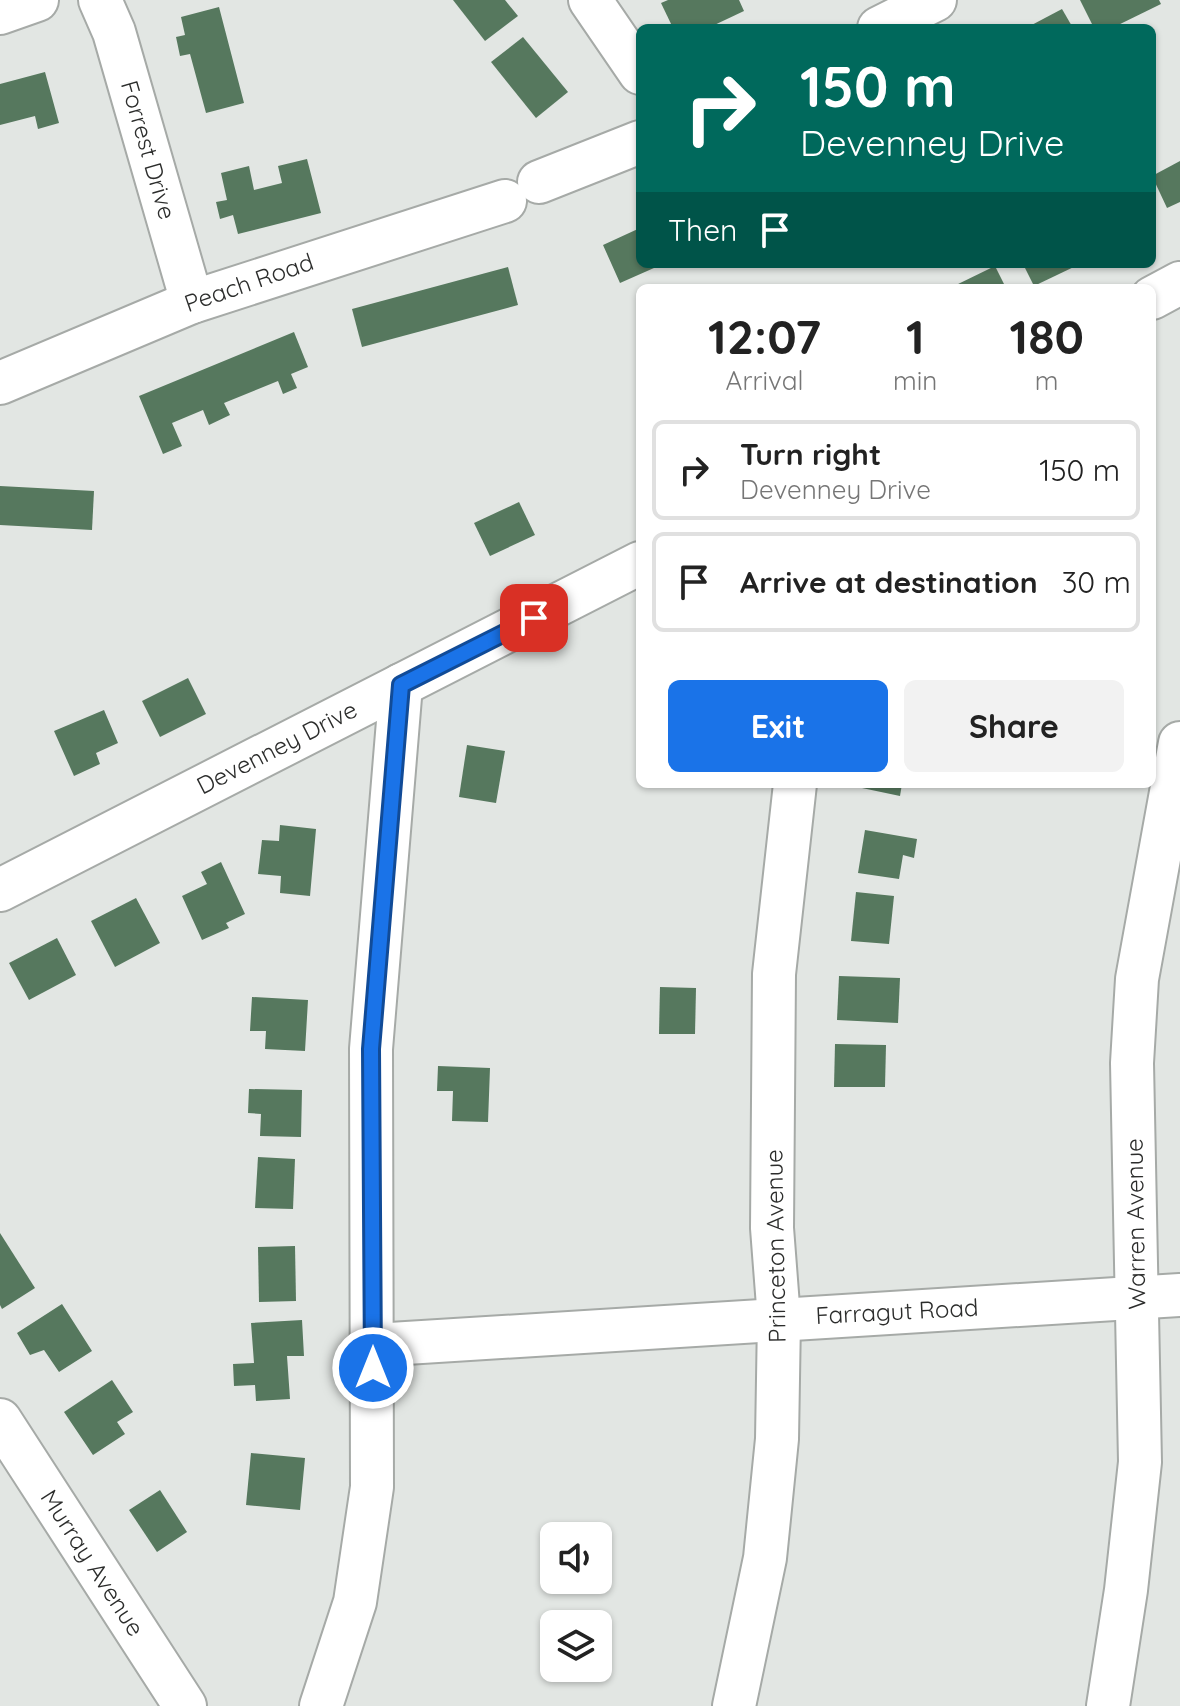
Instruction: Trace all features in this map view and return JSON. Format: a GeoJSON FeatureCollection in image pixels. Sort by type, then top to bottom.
{"type":"FeatureCollection","features":[{"type":"Feature","properties":{"kind":"street"},"geometry":{"type":"LineString","coordinates":[[0,13],[37,0]]}},
{"type":"Feature","properties":{"kind":"street","name":"Forrest Drive"},"geometry":{"type":"LineString","coordinates":[[100,0],[114,32],[192,302]]}},
{"type":"Feature","properties":{"kind":"street"},"geometry":{"type":"LineString","coordinates":[[590,0],[636,67]]}},
{"type":"Feature","properties":{"kind":"street"},"geometry":{"type":"LineString","coordinates":[[887,24],[935,0]]}},
{"type":"Feature","properties":{"kind":"street","name":"Peach Road"},"geometry":{"type":"LineString","coordinates":[[0,383],[192,302],[522,191],[636,144]]}},
{"type":"Feature","properties":{"kind":"street"},"geometry":{"type":"LineString","coordinates":[[1156,296],[1180,283]]}},
{"type":"Feature","properties":{"kind":"street","name":"Devenney Drive"},"geometry":{"type":"LineString","coordinates":[[0,890],[636,565]]}},
{"type":"Feature","properties":{"kind":"street"},"geometry":{"type":"LineString","coordinates":[[321,1706],[355,1602],[372,1487],[371,1049],[401,685]]}},
{"type":"Feature","properties":{"kind":"street","name":"Warren Avenue"},"geometry":{"type":"LineString","coordinates":[[1108,1706],[1126,1590],[1140,1462],[1132,1063],[1137,979],[1180,743]]}},
{"type":"Feature","properties":{"kind":"street","name":"Princeton Avenue"},"geometry":{"type":"LineString","coordinates":[[734,1706],[765,1558],[777,1439],[779,1319],[772,1228],[774,974],[795,788]]}},
{"type":"Feature","properties":{"kind":"street","name":"Farragut Road"},"geometry":{"type":"LineString","coordinates":[[374,1345],[1180,1295]]}},
{"type":"Feature","properties":{"kind":"street","name":"Murray Avenue"},"geometry":{"type":"LineString","coordinates":[[0,1420],[185,1706]]}},
{"type":"Feature","properties":{"kind":"building"},"geometry":{"type":"Polygon","coordinates":[[[453,0],[505,0],[518,16],[485,41],[453,0]]]}},
{"type":"Feature","properties":{"kind":"building"},"geometry":{"type":"Polygon","coordinates":[[[668,0],[739,0],[744,11],[716,24],[671,24],[661,3],[668,0]]]}},
{"type":"Feature","properties":{"kind":"building"},"geometry":{"type":"Polygon","coordinates":[[[1080,0],[1159,0],[1161,4],[1120,24],[1092,24],[1080,0]]]}},
{"type":"Feature","properties":{"kind":"building"},"geometry":{"type":"Polygon","coordinates":[[[219,7],[244,103],[206,113],[190,54],[180,56],[176,37],[185,35],[181,17],[219,7]]]}},
{"type":"Feature","properties":{"kind":"building"},"geometry":{"type":"Polygon","coordinates":[[[1062,9],[1071,24],[1034,24],[1062,9]]]}},
{"type":"Feature","properties":{"kind":"building"},"geometry":{"type":"Polygon","coordinates":[[[523,37],[568,92],[536,118],[491,62],[523,37]]]}},
{"type":"Feature","properties":{"kind":"building"},"geometry":{"type":"Polygon","coordinates":[[[45,72],[59,123],[38,129],[35,116],[0,125],[0,84],[45,72]]]}},
{"type":"Feature","properties":{"kind":"building"},"geometry":{"type":"Polygon","coordinates":[[[307,159],[321,213],[238,234],[233,215],[220,219],[216,202],[227,200],[221,173],[249,166],[254,190],[282,183],[278,166],[307,159]]]}},
{"type":"Feature","properties":{"kind":"building"},"geometry":{"type":"Polygon","coordinates":[[[1180,161],[1180,202],[1167,208],[1156,185],[1156,174],[1180,161]]]}},
{"type":"Feature","properties":{"kind":"building"},"geometry":{"type":"Polygon","coordinates":[[[636,230],[636,268],[654,268],[620,283],[603,245],[636,230]]]}},
{"type":"Feature","properties":{"kind":"building"},"geometry":{"type":"Polygon","coordinates":[[[508,267],[518,305],[362,347],[352,309],[508,267]]]}},
{"type":"Feature","properties":{"kind":"building"},"geometry":{"type":"Polygon","coordinates":[[[996,268],[1004,284],[958,284],[996,268]]]}},
{"type":"Feature","properties":{"kind":"building"},"geometry":{"type":"Polygon","coordinates":[[[1025,268],[1072,268],[1038,284],[1033,284],[1025,268]]]}},
{"type":"Feature","properties":{"kind":"building"},"geometry":{"type":"Polygon","coordinates":[[[294,332],[308,367],[291,374],[297,388],[283,394],[278,381],[224,403],[230,415],[209,425],[203,410],[172,423],[182,446],[163,454],[139,396],[294,332]]]}},
{"type":"Feature","properties":{"kind":"building"},"geometry":{"type":"Polygon","coordinates":[[[0,486],[94,491],[92,530],[0,525],[0,486]]]}},
{"type":"Feature","properties":{"kind":"building"},"geometry":{"type":"Polygon","coordinates":[[[519,502],[535,535],[490,556],[474,523],[519,502]]]}},
{"type":"Feature","properties":{"kind":"building"},"geometry":{"type":"Polygon","coordinates":[[[188,678],[206,714],[160,737],[142,701],[188,678]]]}},
{"type":"Feature","properties":{"kind":"building"},"geometry":{"type":"Polygon","coordinates":[[[104,710],[118,743],[96,753],[100,764],[74,776],[54,731],[104,710]]]}},
{"type":"Feature","properties":{"kind":"building"},"geometry":{"type":"Polygon","coordinates":[[[467,745],[505,751],[496,803],[459,797],[467,745]]]}},
{"type":"Feature","properties":{"kind":"building"},"geometry":{"type":"Polygon","coordinates":[[[862,788],[901,788],[900,796],[862,788]]]}},
{"type":"Feature","properties":{"kind":"building"},"geometry":{"type":"Polygon","coordinates":[[[280,825],[316,829],[310,896],[280,893],[281,876],[258,874],[262,840],[279,841],[280,825]]]}},
{"type":"Feature","properties":{"kind":"building"},"geometry":{"type":"Polygon","coordinates":[[[865,830],[917,839],[914,858],[903,855],[899,879],[858,873],[865,830]]]}},
{"type":"Feature","properties":{"kind":"building"},"geometry":{"type":"Polygon","coordinates":[[[221,862],[245,914],[226,923],[229,928],[202,940],[182,896],[207,884],[201,872],[221,862]]]}},
{"type":"Feature","properties":{"kind":"building"},"geometry":{"type":"Polygon","coordinates":[[[856,892],[894,896],[889,944],[851,941],[856,892]]]}},
{"type":"Feature","properties":{"kind":"building"},"geometry":{"type":"Polygon","coordinates":[[[136,898],[160,943],[115,967],[91,921],[136,898]]]}},
{"type":"Feature","properties":{"kind":"building"},"geometry":{"type":"Polygon","coordinates":[[[57,938],[76,975],[29,1000],[9,963],[57,938]]]}},
{"type":"Feature","properties":{"kind":"building"},"geometry":{"type":"Polygon","coordinates":[[[839,976],[900,978],[898,1023],[837,1020],[839,976]]]}},
{"type":"Feature","properties":{"kind":"building"},"geometry":{"type":"Polygon","coordinates":[[[660,987],[696,988],[695,1034],[659,1034],[660,987]]]}},
{"type":"Feature","properties":{"kind":"building"},"geometry":{"type":"Polygon","coordinates":[[[252,997],[308,1000],[305,1051],[265,1049],[266,1031],[250,1031],[252,997]]]}},
{"type":"Feature","properties":{"kind":"building"},"geometry":{"type":"Polygon","coordinates":[[[835,1044],[886,1045],[885,1087],[834,1087],[835,1044]]]}},
{"type":"Feature","properties":{"kind":"building"},"geometry":{"type":"Polygon","coordinates":[[[438,1066],[490,1068],[488,1122],[452,1121],[453,1091],[437,1091],[438,1066]]]}},
{"type":"Feature","properties":{"kind":"building"},"geometry":{"type":"Polygon","coordinates":[[[249,1089],[302,1090],[301,1137],[260,1136],[261,1114],[248,1113],[249,1089]]]}},
{"type":"Feature","properties":{"kind":"building"},"geometry":{"type":"Polygon","coordinates":[[[258,1157],[295,1159],[293,1209],[255,1208],[258,1157]]]}},
{"type":"Feature","properties":{"kind":"building"},"geometry":{"type":"Polygon","coordinates":[[[0,1233],[35,1288],[2,1309],[0,1305],[0,1233]]]}},
{"type":"Feature","properties":{"kind":"building"},"geometry":{"type":"Polygon","coordinates":[[[295,1246],[296,1301],[259,1302],[258,1247],[295,1246]]]}},
{"type":"Feature","properties":{"kind":"building"},"geometry":{"type":"Polygon","coordinates":[[[62,1304],[92,1351],[59,1372],[44,1350],[30,1355],[17,1333],[62,1304]]]}},
{"type":"Feature","properties":{"kind":"building"},"geometry":{"type":"Polygon","coordinates":[[[302,1320],[304,1356],[287,1356],[290,1399],[256,1401],[255,1385],[234,1386],[233,1364],[254,1363],[251,1323],[302,1320]]]}},
{"type":"Feature","properties":{"kind":"building"},"geometry":{"type":"Polygon","coordinates":[[[112,1380],[133,1412],[117,1422],[125,1434],[93,1455],[64,1412],[112,1380]]]}},
{"type":"Feature","properties":{"kind":"building"},"geometry":{"type":"Polygon","coordinates":[[[251,1453],[305,1458],[300,1510],[246,1505],[251,1453]]]}},
{"type":"Feature","properties":{"kind":"building"},"geometry":{"type":"Polygon","coordinates":[[[160,1490],[187,1532],[157,1552],[129,1510],[160,1490]]]}},
{"type":"Feature","properties":{"kind":"route"},"geometry":{"type":"LineString","coordinates":[[373,1368],[371,1049],[401,685],[534,618]]}}]}
